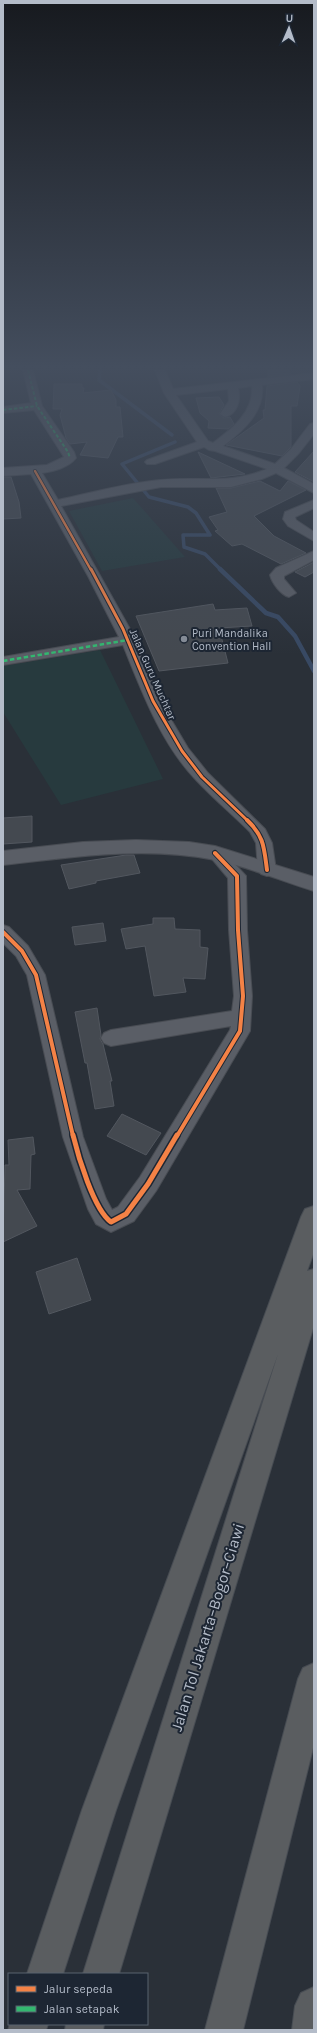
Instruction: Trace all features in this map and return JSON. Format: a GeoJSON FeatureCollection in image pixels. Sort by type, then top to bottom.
{"type":"FeatureCollection","features":[{"type":"Feature","properties":{"kind":"highway"},"geometry":{"type":"LineString","coordinates":[[46,1973],[99,1810],[314,1217]]}},
{"type":"Feature","properties":{"kind":"highway","name":"Jalan Tol Jakarta–Bogor–Ciawi"},"geometry":{"type":"LineString","coordinates":[[101,1973],[314,1281]]}},
{"type":"Feature","properties":{"kind":"highway"},"geometry":{"type":"LineString","coordinates":[[224,2030],[314,1679]]}},
{"type":"Feature","properties":{"kind":"highway"},"geometry":{"type":"LineString","coordinates":[[311,2030],[314,2006]]}},
{"type":"Feature","properties":{"kind":"street"},"geometry":{"type":"LineString","coordinates":[[3,472],[35,471],[58,465]]}},
{"type":"Feature","properties":{"kind":"street"},"geometry":{"type":"LineString","coordinates":[[265,465],[277,469],[314,489]]}},
{"type":"Feature","properties":{"kind":"street"},"geometry":{"type":"LineString","coordinates":[[55,504],[161,483],[231,483],[258,477],[277,469],[281,465]]}},
{"type":"Feature","properties":{"kind":"street","name":"Jalan Guru Muchtar"},"geometry":{"type":"LineString","coordinates":[[35,471],[42,485],[55,504],[128,640],[153,701],[182,751],[202,777],[257,829],[262,836],[267,870]]}},
{"type":"Feature","properties":{"kind":"street"},"geometry":{"type":"LineString","coordinates":[[314,504],[293,512],[289,515],[289,519],[314,537]]}},
{"type":"Feature","properties":{"kind":"street"},"geometry":{"type":"LineString","coordinates":[[289,594],[278,580],[277,575],[281,570],[314,555]]}},
{"type":"Feature","properties":{"kind":"street"},"geometry":{"type":"LineString","coordinates":[[3,661],[128,640]]}},
{"type":"Feature","properties":{"kind":"street"},"geometry":{"type":"LineString","coordinates":[[3,858],[136,845],[180,848],[215,853],[242,860],[267,870],[314,884]]}},
{"type":"Feature","properties":{"kind":"street"},"geometry":{"type":"LineString","coordinates":[[3,932],[22,951],[36,975],[73,1137],[96,1202],[104,1217],[111,1222],[126,1214],[148,1184],[240,1031],[243,996],[238,930],[237,876],[215,853]]}},
{"type":"Feature","properties":{"kind":"street"},"geometry":{"type":"LineString","coordinates":[[111,1038],[241,1017]]}},
{"type":"Feature","properties":{"kind":"green space"},"geometry":{"type":"Polygon","coordinates":[[[133,498],[185,557],[102,571],[69,511],[133,498]]]}},
{"type":"Feature","properties":{"kind":"green space"},"geometry":{"type":"Polygon","coordinates":[[[100,650],[163,779],[61,805],[3,712],[3,666],[100,650]]]}},
{"type":"Feature","properties":{"kind":"building"},"geometry":{"type":"Polygon","coordinates":[[[204,465],[226,465],[245,474],[211,478],[204,465]]]}},
{"type":"Feature","properties":{"kind":"building"},"geometry":{"type":"Polygon","coordinates":[[[301,465],[314,465],[314,482],[295,472],[301,465]]]}},
{"type":"Feature","properties":{"kind":"building"},"geometry":{"type":"Polygon","coordinates":[[[3,477],[11,477],[19,502],[21,518],[3,519],[3,477]]]}},
{"type":"Feature","properties":{"kind":"building"},"geometry":{"type":"Polygon","coordinates":[[[260,481],[280,491],[288,481],[306,490],[254,516],[274,536],[306,553],[281,564],[242,544],[232,546],[215,531],[218,530],[209,517],[227,512],[216,488],[231,488],[260,481]]]}},
{"type":"Feature","properties":{"kind":"building"},"geometry":{"type":"Polygon","coordinates":[[[314,562],[314,572],[305,577],[295,572],[314,562]]]}},
{"type":"Feature","properties":{"kind":"building","name":"Puri Mandalika Convention Hall"},"geometry":{"type":"Polygon","coordinates":[[[213,604],[215,610],[247,608],[252,626],[219,628],[228,663],[159,671],[136,616],[213,604]]]}},
{"type":"Feature","properties":{"kind":"building"},"geometry":{"type":"Polygon","coordinates":[[[32,816],[32,842],[3,844],[3,818],[32,816]]]}},
{"type":"Feature","properties":{"kind":"building"},"geometry":{"type":"Polygon","coordinates":[[[134,855],[140,873],[96,881],[96,883],[69,889],[61,865],[134,855]]]}},
{"type":"Feature","properties":{"kind":"building"},"geometry":{"type":"Polygon","coordinates":[[[153,918],[174,918],[175,929],[200,930],[200,947],[208,948],[205,979],[183,978],[186,992],[154,996],[145,946],[126,949],[121,929],[153,924],[153,918]]]}},
{"type":"Feature","properties":{"kind":"building"},"geometry":{"type":"Polygon","coordinates":[[[103,923],[106,941],[75,945],[72,927],[103,923]]]}},
{"type":"Feature","properties":{"kind":"building"},"geometry":{"type":"Polygon","coordinates":[[[97,1008],[101,1035],[100,1039],[103,1044],[112,1081],[110,1081],[114,1106],[95,1109],[87,1063],[85,1063],[75,1012],[97,1008]]]}},
{"type":"Feature","properties":{"kind":"building"},"geometry":{"type":"Polygon","coordinates":[[[122,1114],[161,1133],[146,1155],[107,1136],[122,1114]]]}},
{"type":"Feature","properties":{"kind":"building"},"geometry":{"type":"Polygon","coordinates":[[[33,1137],[35,1154],[31,1155],[30,1189],[17,1190],[37,1226],[3,1242],[5,1165],[9,1165],[8,1140],[33,1137]]]}},
{"type":"Feature","properties":{"kind":"building"},"geometry":{"type":"Polygon","coordinates":[[[77,1258],[91,1300],[49,1314],[36,1272],[77,1258]]]}},
{"type":"Feature","properties":{"kind":"waterway"},"geometry":{"type":"LineString","coordinates":[[123,465],[149,497],[188,507],[196,513],[210,535],[183,535],[184,547],[205,554],[220,569]]}},
{"type":"Feature","properties":{"kind":"waterway"},"geometry":{"type":"LineString","coordinates":[[220,569],[266,613],[278,617],[295,636],[314,671]]}},
{"type":"Feature","properties":{"kind":"marked path"},"geometry":{"type":"LineString","coordinates":[[3,661],[128,640]]}},
{"type":"Feature","properties":{"kind":"cycle path"},"geometry":{"type":"LineString","coordinates":[[35,471],[95,576],[123,629],[153,701],[166,725],[182,751],[202,777],[257,829],[264,843],[267,870]]}},
{"type":"Feature","properties":{"kind":"cycle path"},"geometry":{"type":"LineString","coordinates":[[3,932],[22,951],[36,975],[73,1137],[96,1202],[104,1217],[111,1222],[126,1214],[148,1184],[240,1031],[243,996],[238,930],[237,876],[215,853]]}},
{"type":"Feature","properties":{"kind":"place","name":"Puri Mandalika Convention Hall"},"geometry":{"type":"Point","coordinates":[184,639]}}]}
